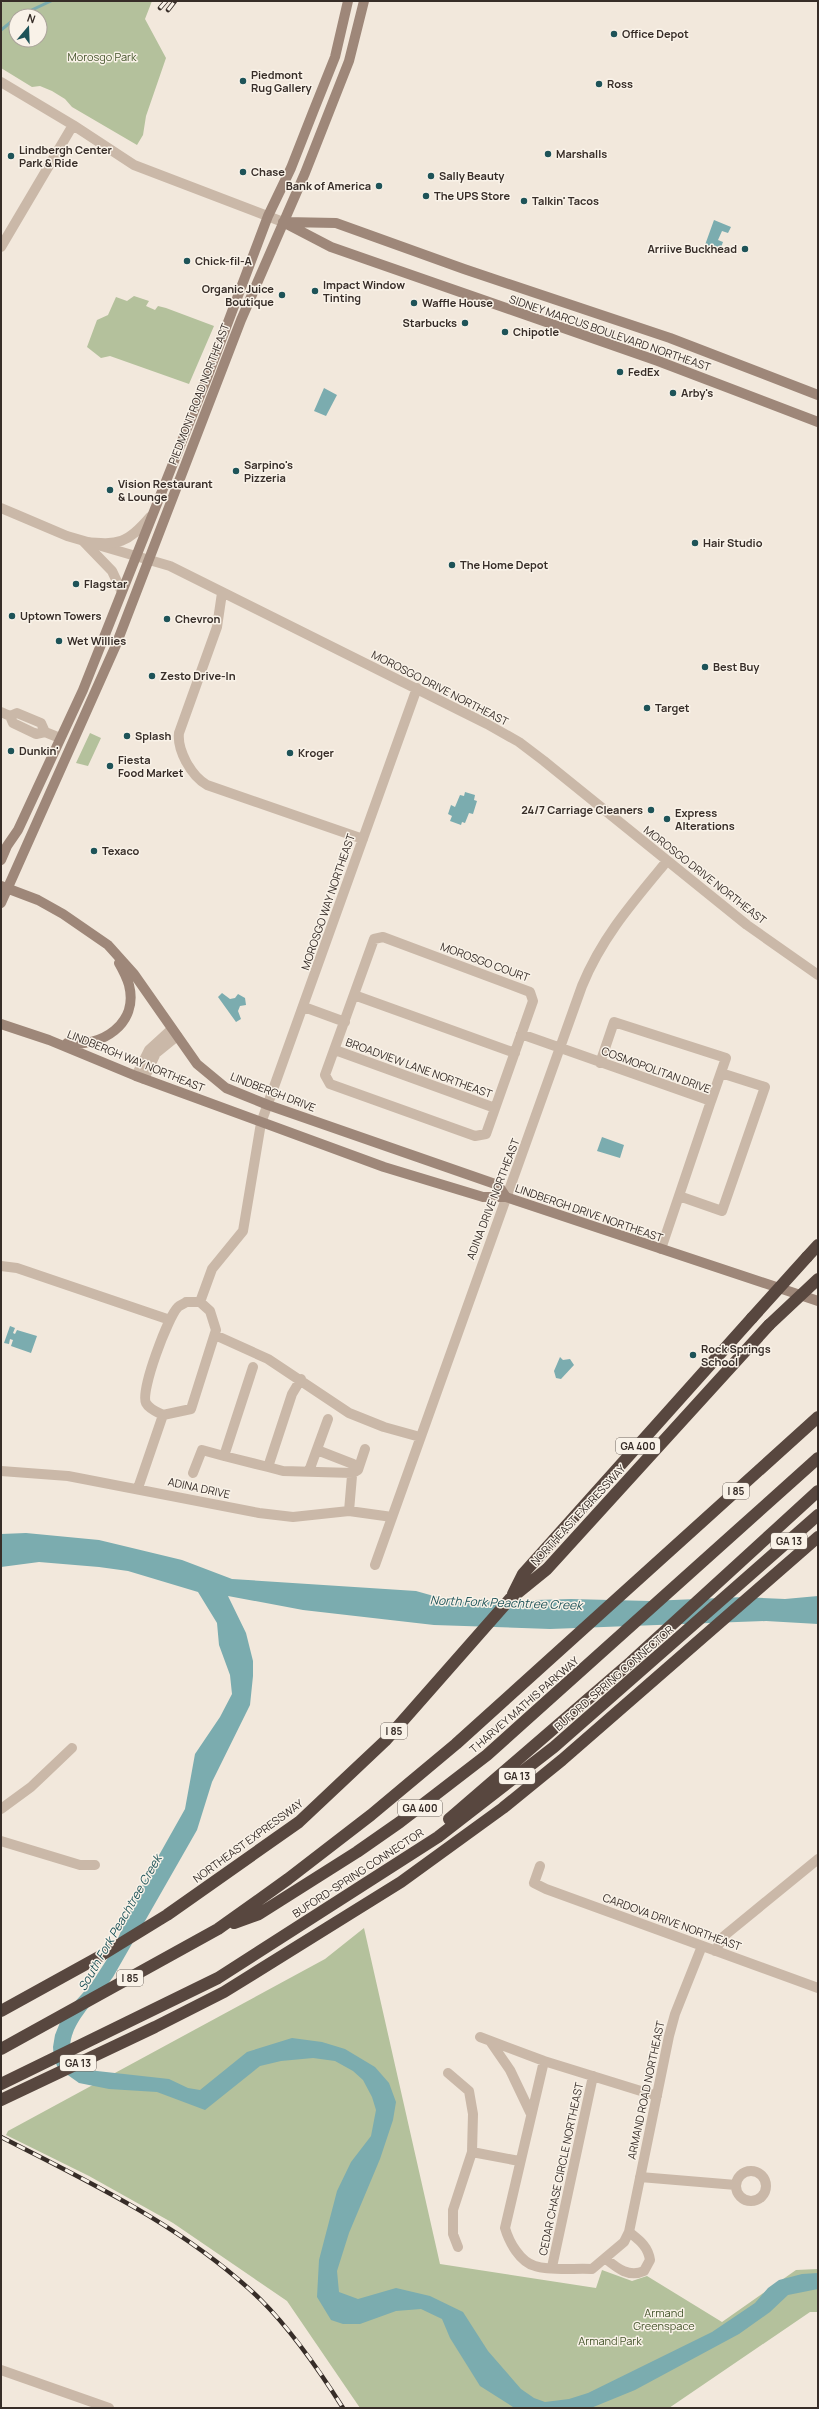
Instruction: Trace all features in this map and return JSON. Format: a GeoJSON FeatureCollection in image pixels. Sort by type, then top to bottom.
{"type":"FeatureCollection","features":[{"type":"Feature","properties":{"kind":"highway","name":"GA 400"},"geometry":{"type":"LineString","coordinates":[[510,1599],[523,1574],[818,1245]]}},
{"type":"Feature","properties":{"kind":"highway","name":"NORTHEAST EXPRESSWAY"},"geometry":{"type":"LineString","coordinates":[[1,2011],[97,1958],[216,1882],[299,1822],[345,1780],[384,1741],[510,1599],[546,1569],[769,1325],[818,1279]]}},
{"type":"Feature","properties":{"kind":"highway","name":"I 85"},"geometry":{"type":"LineString","coordinates":[[1,2048],[218,1929],[288,1879],[371,1815],[456,1744],[558,1654],[818,1417]]}},
{"type":"Feature","properties":{"kind":"highway","name":"T HARVEY MATHIS PARKWAY"},"geometry":{"type":"LineString","coordinates":[[218,1929],[259,1914],[400,1822],[487,1756],[818,1458]]}},
{"type":"Feature","properties":{"kind":"highway"},"geometry":{"type":"LineString","coordinates":[[376,1879],[472,1800],[631,1662],[733,1567],[818,1491]]}},
{"type":"Feature","properties":{"kind":"highway","name":"BUFORD-SPRING CONNECTOR"},"geometry":{"type":"LineString","coordinates":[[1,2084],[146,2015],[218,1978],[376,1879],[438,1837],[554,1747],[818,1515]]}},
{"type":"Feature","properties":{"kind":"highway","name":"GA 13"},"geometry":{"type":"LineString","coordinates":[[1,2100],[155,2027],[224,1992],[401,1882],[440,1855],[562,1760],[818,1538]]}},
{"type":"Feature","properties":{"kind":"main road","name":"PIEDMONT ROAD NORTHEAST"},"geometry":{"type":"LineString","coordinates":[[1,860],[4,849],[18,830],[83,690],[134,557],[207,378],[268,216],[291,168],[335,57],[348,1]]}},
{"type":"Feature","properties":{"kind":"main road","name":"PIEDMONT ROAD NORTHEAST"},"geometry":{"type":"LineString","coordinates":[[1,903],[4,887],[104,674],[241,320],[349,61],[364,1]]}},
{"type":"Feature","properties":{"kind":"main road","name":"SIDNEY MARCUS BOULEVARD NORTHEAST"},"geometry":{"type":"LineString","coordinates":[[283,222],[336,223],[464,269],[670,338],[818,395]]}},
{"type":"Feature","properties":{"kind":"main road","name":"SIDNEY MARCUS BOULEVARD NORTHEAST"},"geometry":{"type":"LineString","coordinates":[[283,222],[331,247],[658,361],[818,422]]}},
{"type":"Feature","properties":{"kind":"main road","name":"LINDBERGH DRIVE"},"geometry":{"type":"LineString","coordinates":[[4,887],[38,900],[63,914],[108,945],[134,974],[197,1064],[226,1088],[268,1105],[497,1185],[506,1197]]}},
{"type":"Feature","properties":{"kind":"main road"},"geometry":{"type":"LineString","coordinates":[[49,1040],[79,1044],[96,1042],[106,1038],[121,1024],[129,1006],[130,986],[108,945]]}},
{"type":"Feature","properties":{"kind":"main road","name":"LINDBERGH WAY NORTHEAST"},"geometry":{"type":"LineString","coordinates":[[1,1024],[49,1040],[140,1078],[261,1122]]}},
{"type":"Feature","properties":{"kind":"main road","name":"LINDBERGH DRIVE NORTHEAST"},"geometry":{"type":"LineString","coordinates":[[261,1122],[384,1167],[483,1197],[506,1197],[818,1302]]}},
{"type":"Feature","properties":{"kind":"street","name":"SIDNEY MARCUS BOULEVARD NORTHEAST"},"geometry":{"type":"LineString","coordinates":[[1,82],[73,125],[134,165],[283,222]]}},
{"type":"Feature","properties":{"kind":"street"},"geometry":{"type":"LineString","coordinates":[[1,247],[73,125]]}},
{"type":"Feature","properties":{"kind":"street","name":"MOROSGO DRIVE NORTHEAST"},"geometry":{"type":"LineString","coordinates":[[1,508],[84,542],[147,561],[170,566],[417,688],[519,742],[747,925],[818,975]]}},
{"type":"Feature","properties":{"kind":"street"},"geometry":{"type":"LineString","coordinates":[[84,542],[106,544],[134,536],[150,517]]}},
{"type":"Feature","properties":{"kind":"street"},"geometry":{"type":"LineString","coordinates":[[84,542],[112,571],[121,590]]}},
{"type":"Feature","properties":{"kind":"street"},"geometry":{"type":"LineString","coordinates":[[222,593],[217,628],[179,733],[180,749],[195,774],[206,785],[363,839]]}},
{"type":"Feature","properties":{"kind":"street","name":"MOROSGO WAY NORTHEAST"},"geometry":{"type":"LineString","coordinates":[[200,1302],[212,1269],[242,1231],[261,1122],[304,1007],[417,688]]}},
{"type":"Feature","properties":{"kind":"street"},"geometry":{"type":"LineString","coordinates":[[5,714],[18,713],[41,724],[45,732],[60,738]]}},
{"type":"Feature","properties":{"kind":"street","name":"ADINA DRIVE NORTHEAST"},"geometry":{"type":"LineString","coordinates":[[375,1564],[582,986],[602,943],[616,923],[667,861]]}},
{"type":"Feature","properties":{"kind":"street","name":"MOROSGO COURT"},"geometry":{"type":"LineString","coordinates":[[383,937],[530,992],[533,1001],[486,1134],[475,1136],[330,1084],[325,1075],[354,995],[374,939],[383,937]]}},
{"type":"Feature","properties":{"kind":"street"},"geometry":{"type":"LineString","coordinates":[[354,995],[515,1053]]}},
{"type":"Feature","properties":{"kind":"street"},"geometry":{"type":"LineString","coordinates":[[304,1007],[345,1022]]}},
{"type":"Feature","properties":{"kind":"street"},"geometry":{"type":"LineString","coordinates":[[600,1062],[614,1022],[726,1058],[711,1101]]}},
{"type":"Feature","properties":{"kind":"street"},"geometry":{"type":"LineString","coordinates":[[140,1078],[156,1052],[175,1032]]}},
{"type":"Feature","properties":{"kind":"street","name":"COSMOPOLITAN DRIVE"},"geometry":{"type":"LineString","coordinates":[[521,1034],[711,1101],[661,1249]]}},
{"type":"Feature","properties":{"kind":"street","name":"BROADVIEW LANE NORTHEAST"},"geometry":{"type":"LineString","coordinates":[[334,1050],[495,1108]]}},
{"type":"Feature","properties":{"kind":"street"},"geometry":{"type":"LineString","coordinates":[[679,1196],[722,1211],[764,1087],[721,1073]]}},
{"type":"Feature","properties":{"kind":"street"},"geometry":{"type":"LineString","coordinates":[[1,1266],[17,1268],[170,1320]]}},
{"type":"Feature","properties":{"kind":"street"},"geometry":{"type":"LineString","coordinates":[[186,1302],[200,1302],[210,1311],[215,1322],[215,1335],[191,1409],[163,1415],[151,1409],[146,1403],[145,1390],[170,1320],[178,1307],[186,1302]]}},
{"type":"Feature","properties":{"kind":"street"},"geometry":{"type":"LineString","coordinates":[[215,1335],[268,1359],[301,1379],[350,1413],[384,1427],[420,1437]]}},
{"type":"Feature","properties":{"kind":"street"},"geometry":{"type":"LineString","coordinates":[[224,1456],[254,1367]]}},
{"type":"Feature","properties":{"kind":"street"},"geometry":{"type":"LineString","coordinates":[[268,1467],[292,1394],[301,1379]]}},
{"type":"Feature","properties":{"kind":"street"},"geometry":{"type":"LineString","coordinates":[[138,1488],[163,1415]]}},
{"type":"Feature","properties":{"kind":"street"},"geometry":{"type":"LineString","coordinates":[[309,1471],[328,1418]]}},
{"type":"Feature","properties":{"kind":"street"},"geometry":{"type":"LineString","coordinates":[[193,1473],[202,1450],[283,1472],[309,1471],[353,1473],[358,1470],[365,1449]]}},
{"type":"Feature","properties":{"kind":"street"},"geometry":{"type":"LineString","coordinates":[[317,1450],[353,1464],[349,1511]]}},
{"type":"Feature","properties":{"kind":"street","name":"ADINA DRIVE"},"geometry":{"type":"LineString","coordinates":[[1,1471],[68,1476],[138,1488],[259,1513],[293,1517],[349,1511],[392,1517]]}},
{"type":"Feature","properties":{"kind":"street"},"geometry":{"type":"LineString","coordinates":[[1,1810],[31,1787],[72,1748]]}},
{"type":"Feature","properties":{"kind":"street"},"geometry":{"type":"LineString","coordinates":[[1,1842],[80,1865],[95,1865]]}},
{"type":"Feature","properties":{"kind":"street"},"geometry":{"type":"LineString","coordinates":[[715,1951],[724,1936],[818,1859]]}},
{"type":"Feature","properties":{"kind":"street","name":"CARDOVA DRIVE NORTHEAST"},"geometry":{"type":"LineString","coordinates":[[540,1866],[534,1883],[546,1889],[818,1988]]}},
{"type":"Feature","properties":{"kind":"street","name":"ARMAND ROAD NORTHEAST"},"geometry":{"type":"LineString","coordinates":[[626,2237],[675,2014],[702,1946]]}},
{"type":"Feature","properties":{"kind":"street"},"geometry":{"type":"LineString","coordinates":[[480,2037],[544,2061],[658,2096]]}},
{"type":"Feature","properties":{"kind":"street"},"geometry":{"type":"LineString","coordinates":[[490,2041],[510,2070],[531,2114]]}},
{"type":"Feature","properties":{"kind":"street","name":"CEDAR CHASE CIRCLE NORTHEAST"},"geometry":{"type":"LineString","coordinates":[[544,2061],[519,2162],[505,2228],[509,2241],[524,2258],[535,2266],[592,2269],[606,2259],[626,2237]]}},
{"type":"Feature","properties":{"kind":"street"},"geometry":{"type":"LineString","coordinates":[[448,2073],[469,2091],[473,2114],[472,2152],[453,2210],[453,2234],[458,2247]]}},
{"type":"Feature","properties":{"kind":"street","name":"CEDAR CHASE CIRCLE NORTHEAST"},"geometry":{"type":"LineString","coordinates":[[552,2267],[592,2076]]}},
{"type":"Feature","properties":{"kind":"street"},"geometry":{"type":"LineString","coordinates":[[472,2152],[519,2162]]}},
{"type":"Feature","properties":{"kind":"street"},"geometry":{"type":"LineString","coordinates":[[640,2177],[736,2185]]}},
{"type":"Feature","properties":{"kind":"street"},"geometry":{"type":"LineString","coordinates":[[606,2259],[630,2274],[644,2271],[650,2260],[649,2251],[642,2242],[626,2237]]}},
{"type":"Feature","properties":{"kind":"street"},"geometry":{"type":"LineString","coordinates":[[1,2370],[86,2404],[108,2408]]}},
{"type":"Feature","properties":{"kind":"green space","name":"Morosgo Park"},"geometry":{"type":"Polygon","coordinates":[[[3,1],[152,1],[145,19],[166,58],[146,116],[143,135],[137,145],[72,107],[65,99],[52,91],[40,86],[32,87],[1,68],[1,5],[3,1]]]}},
{"type":"Feature","properties":{"kind":"green space"},"geometry":{"type":"Polygon","coordinates":[[[134,296],[149,301],[146,306],[155,310],[158,306],[166,308],[214,326],[189,384],[110,356],[101,358],[87,347],[97,320],[108,315],[116,297],[127,301],[134,296]]]}},
{"type":"Feature","properties":{"kind":"green space"},"geometry":{"type":"Polygon","coordinates":[[[90,733],[101,738],[88,766],[76,763],[90,733]]]}},
{"type":"Feature","properties":{"kind":"green space"},"geometry":{"type":"Polygon","coordinates":[[[364,1928],[440,2264],[596,2288],[602,2270],[632,2281],[647,2276],[722,2322],[796,2270],[818,2269],[818,2312],[810,2312],[669,2408],[360,2408],[287,2301],[173,2223],[89,2176],[6,2135],[8,2131],[325,1959],[364,1928]]]}},
{"type":"Feature","properties":{"kind":"water"},"geometry":{"type":"Polygon","coordinates":[[[714,220],[731,227],[728,233],[722,231],[718,240],[723,242],[720,250],[705,245],[714,220]]]}},
{"type":"Feature","properties":{"kind":"water"},"geometry":{"type":"Polygon","coordinates":[[[324,388],[337,395],[326,416],[314,411],[324,388]]]}},
{"type":"Feature","properties":{"kind":"water"},"geometry":{"type":"Polygon","coordinates":[[[465,792],[475,795],[474,800],[477,801],[473,814],[469,813],[465,823],[462,822],[461,825],[450,821],[452,816],[448,814],[451,805],[455,807],[460,795],[464,796],[465,792]]]}},
{"type":"Feature","properties":{"kind":"water"},"geometry":{"type":"Polygon","coordinates":[[[222,993],[230,999],[235,998],[238,994],[245,998],[246,1005],[240,1006],[238,1011],[241,1019],[236,1022],[218,997],[222,993]]]}},
{"type":"Feature","properties":{"kind":"water"},"geometry":{"type":"Polygon","coordinates":[[[602,1137],[624,1145],[620,1158],[597,1151],[602,1137]]]}},
{"type":"Feature","properties":{"kind":"water"},"geometry":{"type":"Polygon","coordinates":[[[10,1326],[15,1328],[13,1333],[15,1334],[17,1330],[37,1336],[31,1353],[11,1346],[13,1340],[10,1339],[9,1344],[4,1343],[10,1326]]]}},
{"type":"Feature","properties":{"kind":"water"},"geometry":{"type":"Polygon","coordinates":[[[560,1357],[563,1360],[570,1359],[574,1365],[561,1379],[556,1378],[554,1371],[560,1357]]]}},
{"type":"Feature","properties":{"kind":"water","name":"North Fork Peachtree Creek"},"geometry":{"type":"Polygon","coordinates":[[[26,1533],[99,1540],[182,1560],[232,1579],[416,1591],[455,1602],[571,1599],[650,1601],[744,1597],[785,1599],[818,1596],[818,1624],[766,1621],[550,1629],[434,1625],[303,1610],[228,1596],[246,1633],[253,1661],[250,1705],[212,1782],[197,1830],[113,1977],[86,2010],[78,2023],[72,2036],[70,2049],[75,2060],[88,2070],[169,2079],[188,2088],[200,2090],[247,2052],[292,2038],[322,2042],[345,2049],[375,2067],[389,2083],[396,2102],[393,2120],[380,2159],[349,2233],[337,2271],[339,2292],[358,2299],[396,2288],[430,2296],[463,2312],[488,2351],[521,2389],[534,2398],[545,2402],[569,2399],[588,2393],[712,2332],[755,2303],[768,2288],[779,2280],[802,2274],[818,2273],[818,2289],[788,2295],[770,2312],[739,2334],[635,2390],[591,2408],[513,2407],[480,2386],[450,2338],[442,2319],[421,2309],[396,2311],[360,2324],[343,2324],[331,2320],[317,2297],[319,2260],[337,2191],[351,2162],[371,2136],[376,2110],[372,2097],[363,2080],[353,2071],[335,2061],[313,2058],[281,2061],[260,2066],[205,2110],[157,2092],[109,2089],[79,2083],[58,2068],[54,2059],[53,2047],[55,2035],[63,2015],[91,1984],[113,1950],[136,1896],[185,1809],[195,1754],[220,1717],[232,1694],[230,1675],[219,1645],[217,1623],[198,1592],[128,1571],[99,1567],[39,1562],[1,1567],[1,1534],[26,1533]]]}},
{"type":"Feature","properties":{"kind":"waterway"},"geometry":{"type":"LineString","coordinates":[[36,8],[51,1]]}},
{"type":"Feature","properties":{"kind":"waterway"},"geometry":{"type":"LineString","coordinates":[[1,30],[8,24]]}},
{"type":"Feature","properties":{"kind":"railway"},"geometry":{"type":"LineString","coordinates":[[160,8],[166,1]]}},
{"type":"Feature","properties":{"kind":"railway"},"geometry":{"type":"LineString","coordinates":[[168,10],[175,1]]}},
{"type":"Feature","properties":{"kind":"railway"},"geometry":{"type":"LineString","coordinates":[[1,2137],[137,2209],[170,2229],[232,2274],[273,2312],[295,2338],[343,2408]]}},
{"type":"Feature","properties":{"kind":"place","name":"Office Depot"},"geometry":{"type":"Point","coordinates":[614,34]}},
{"type":"Feature","properties":{"kind":"place","name":"Piedmont Rug Gallery"},"geometry":{"type":"Point","coordinates":[243,81]}},
{"type":"Feature","properties":{"kind":"place","name":"Ross"},"geometry":{"type":"Point","coordinates":[599,84]}},
{"type":"Feature","properties":{"kind":"place","name":"Marshalls"},"geometry":{"type":"Point","coordinates":[548,154]}},
{"type":"Feature","properties":{"kind":"place","name":"Lindbergh Center Park & Ride"},"geometry":{"type":"Point","coordinates":[11,156]}},
{"type":"Feature","properties":{"kind":"place","name":"Chase"},"geometry":{"type":"Point","coordinates":[243,172]}},
{"type":"Feature","properties":{"kind":"place","name":"Sally Beauty"},"geometry":{"type":"Point","coordinates":[431,176]}},
{"type":"Feature","properties":{"kind":"place","name":"Bank of America"},"geometry":{"type":"Point","coordinates":[379,186]}},
{"type":"Feature","properties":{"kind":"place","name":"The UPS Store"},"geometry":{"type":"Point","coordinates":[426,196]}},
{"type":"Feature","properties":{"kind":"place","name":"Talkin' Tacos"},"geometry":{"type":"Point","coordinates":[524,201]}},
{"type":"Feature","properties":{"kind":"place","name":"Arriive Buckhead"},"geometry":{"type":"Point","coordinates":[745,249]}},
{"type":"Feature","properties":{"kind":"place","name":"Chick-fil-A"},"geometry":{"type":"Point","coordinates":[187,261]}},
{"type":"Feature","properties":{"kind":"place","name":"Impact Window Tinting"},"geometry":{"type":"Point","coordinates":[315,291]}},
{"type":"Feature","properties":{"kind":"place","name":"Organic Juice Boutique"},"geometry":{"type":"Point","coordinates":[282,295]}},
{"type":"Feature","properties":{"kind":"place","name":"Waffle House"},"geometry":{"type":"Point","coordinates":[414,303]}},
{"type":"Feature","properties":{"kind":"place","name":"Starbucks"},"geometry":{"type":"Point","coordinates":[465,323]}},
{"type":"Feature","properties":{"kind":"place","name":"Chipotle"},"geometry":{"type":"Point","coordinates":[505,332]}},
{"type":"Feature","properties":{"kind":"place","name":"FedEx"},"geometry":{"type":"Point","coordinates":[620,372]}},
{"type":"Feature","properties":{"kind":"place","name":"Arby's"},"geometry":{"type":"Point","coordinates":[673,393]}},
{"type":"Feature","properties":{"kind":"place","name":"Sarpino's Pizzeria"},"geometry":{"type":"Point","coordinates":[236,471]}},
{"type":"Feature","properties":{"kind":"place","name":"Vision Restaurant & Lounge"},"geometry":{"type":"Point","coordinates":[110,490]}},
{"type":"Feature","properties":{"kind":"place","name":"Hair Studio"},"geometry":{"type":"Point","coordinates":[695,543]}},
{"type":"Feature","properties":{"kind":"place","name":"The Home Depot"},"geometry":{"type":"Point","coordinates":[452,565]}},
{"type":"Feature","properties":{"kind":"place","name":"Flagstar"},"geometry":{"type":"Point","coordinates":[76,584]}},
{"type":"Feature","properties":{"kind":"place","name":"Uptown Towers"},"geometry":{"type":"Point","coordinates":[12,616]}},
{"type":"Feature","properties":{"kind":"place","name":"Chevron"},"geometry":{"type":"Point","coordinates":[167,619]}},
{"type":"Feature","properties":{"kind":"place","name":"Wet Willies"},"geometry":{"type":"Point","coordinates":[59,641]}},
{"type":"Feature","properties":{"kind":"place","name":"Best Buy"},"geometry":{"type":"Point","coordinates":[705,667]}},
{"type":"Feature","properties":{"kind":"place","name":"Zesto Drive-In"},"geometry":{"type":"Point","coordinates":[152,676]}},
{"type":"Feature","properties":{"kind":"place","name":"Target"},"geometry":{"type":"Point","coordinates":[647,708]}},
{"type":"Feature","properties":{"kind":"place","name":"Splash"},"geometry":{"type":"Point","coordinates":[127,736]}},
{"type":"Feature","properties":{"kind":"place","name":"Dunkin'"},"geometry":{"type":"Point","coordinates":[11,751]}},
{"type":"Feature","properties":{"kind":"place","name":"Kroger"},"geometry":{"type":"Point","coordinates":[290,753]}},
{"type":"Feature","properties":{"kind":"place","name":"Fiesta Food Market"},"geometry":{"type":"Point","coordinates":[110,766]}},
{"type":"Feature","properties":{"kind":"place","name":"24/7 Carriage Cleaners"},"geometry":{"type":"Point","coordinates":[651,810]}},
{"type":"Feature","properties":{"kind":"place","name":"Express Alterations"},"geometry":{"type":"Point","coordinates":[667,819]}},
{"type":"Feature","properties":{"kind":"place","name":"Texaco"},"geometry":{"type":"Point","coordinates":[94,851]}},
{"type":"Feature","properties":{"kind":"place","name":"Rock Springs School"},"geometry":{"type":"Point","coordinates":[693,1355]}},
{"type":"Feature","properties":{"kind":"water label","name":"South Fork Peachtree Creek"},"geometry":{"type":"Point","coordinates":[120,1923]}},
{"type":"Feature","properties":{"kind":"park label","name":"Armand Greenspace"},"geometry":{"type":"Point","coordinates":[664,2319]}},
{"type":"Feature","properties":{"kind":"park label","name":"Armand Park"},"geometry":{"type":"Point","coordinates":[610,2341]}}]}
